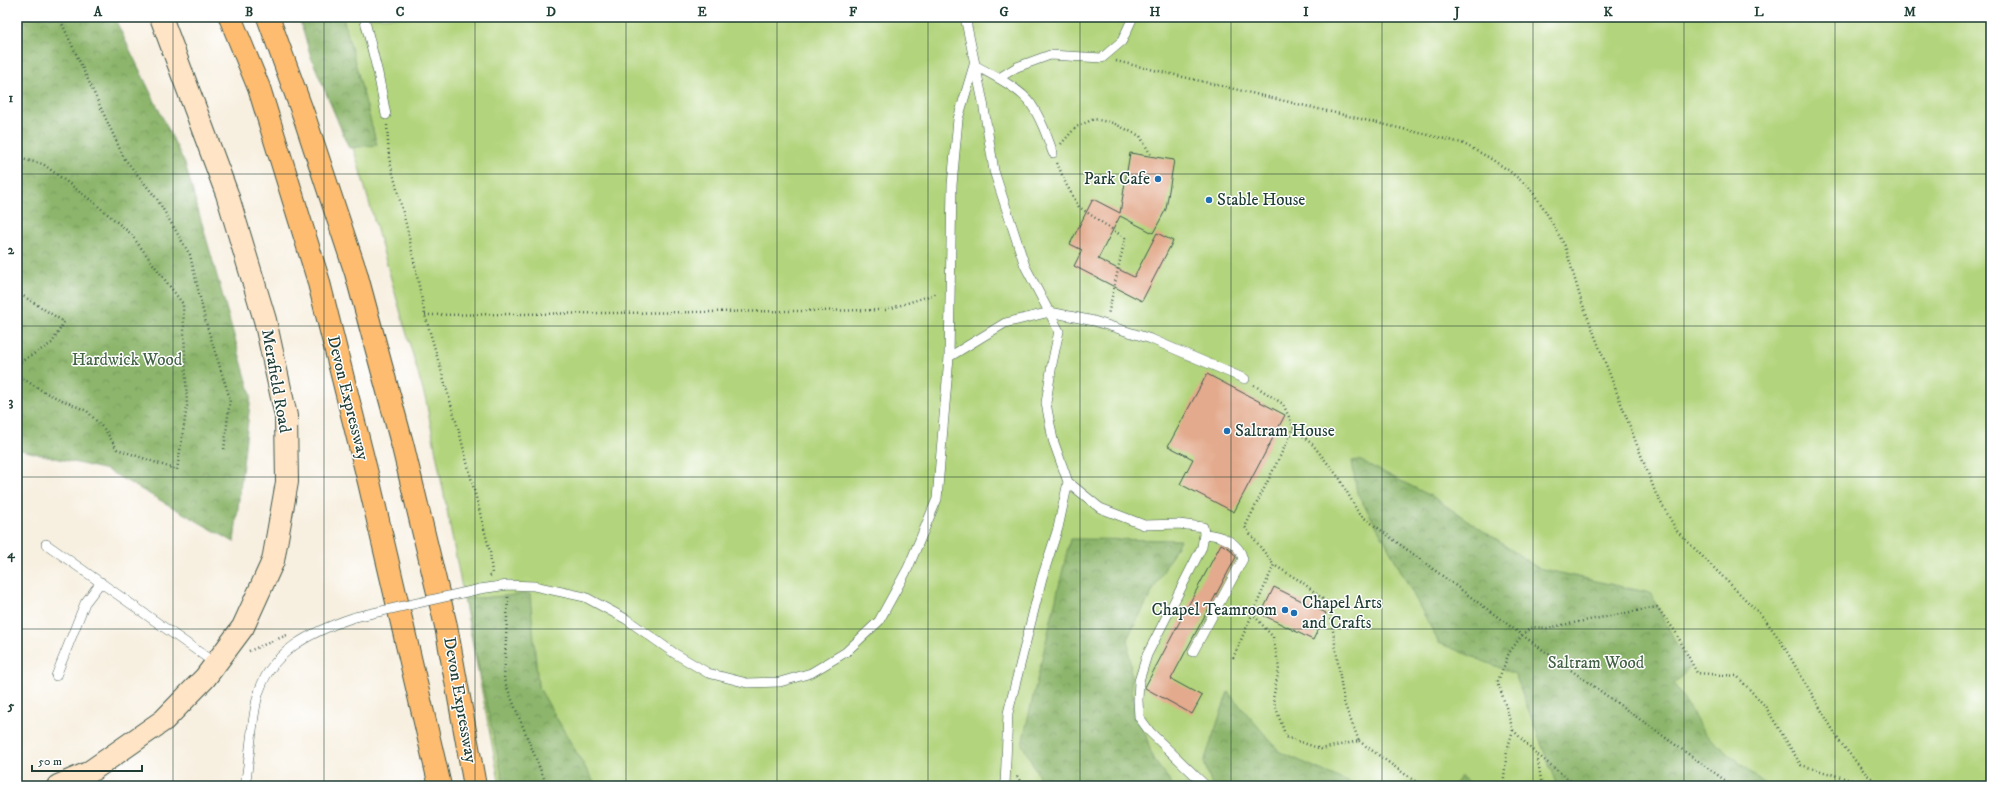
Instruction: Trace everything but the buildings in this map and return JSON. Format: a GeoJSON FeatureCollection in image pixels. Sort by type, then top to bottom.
{"type":"FeatureCollection","features":[{"type":"Feature","properties":{"kind":"highway","name":"Devon Expressway"},"geometry":{"type":"LineString","coordinates":[[230,17],[258,88],[318,279],[369,482],[440,786]]}},
{"type":"Feature","properties":{"kind":"highway","name":"Devon Expressway"},"geometry":{"type":"LineString","coordinates":[[268,17],[304,116],[356,273],[403,447],[446,626],[475,786]]}},
{"type":"Feature","properties":{"kind":"street","name":"Merafield Road"},"geometry":{"type":"LineString","coordinates":[[58,786],[88,773],[164,720],[205,678],[216,664],[243,627],[273,561],[288,482],[286,416],[265,320],[227,194],[161,17]]}},
{"type":"Feature","properties":{"kind":"lane"},"geometry":{"type":"LineString","coordinates":[[364,17],[378,73],[386,115]]}},
{"type":"Feature","properties":{"kind":"lane"},"geometry":{"type":"LineString","coordinates":[[965,17],[994,171],[1025,266],[1059,331],[1046,403],[1053,440],[1068,482],[1100,508],[1144,525],[1179,524],[1202,527],[1204,534],[1202,547],[1147,655],[1139,681],[1138,700],[1139,717],[1150,732],[1206,786]]}},
{"type":"Feature","properties":{"kind":"lane"},"geometry":{"type":"LineString","coordinates":[[999,78],[1017,67],[1050,55],[1102,58],[1122,41],[1130,19]]}},
{"type":"Feature","properties":{"kind":"lane"},"geometry":{"type":"LineString","coordinates":[[974,65],[999,78],[1030,103],[1045,130],[1054,153]]}},
{"type":"Feature","properties":{"kind":"lane"},"geometry":{"type":"LineString","coordinates":[[245,786],[257,698],[268,671],[288,649],[323,628],[355,617],[480,589],[508,585],[534,586],[585,596],[626,619],[674,653],[708,673],[747,683],[780,682],[811,673],[846,652],[879,621],[908,568],[937,499],[949,357],[952,185],[958,119],[974,65]]}},
{"type":"Feature","properties":{"kind":"lane"},"geometry":{"type":"LineString","coordinates":[[949,357],[1005,323],[1050,312],[1106,325],[1151,339],[1245,379]]}},
{"type":"Feature","properties":{"kind":"lane"},"geometry":{"type":"LineString","coordinates":[[1005,786],[1008,713],[1037,598],[1058,528],[1068,482]]}},
{"type":"Feature","properties":{"kind":"lane"},"geometry":{"type":"LineString","coordinates":[[1193,652],[1243,559],[1241,552],[1236,546],[1224,538],[1214,534],[1204,534]]}},
{"type":"Feature","properties":{"kind":"lane"},"geometry":{"type":"LineString","coordinates":[[46,544],[216,664]]}},
{"type":"Feature","properties":{"kind":"lane"},"geometry":{"type":"LineString","coordinates":[[56,676],[85,603],[101,582]]}},
{"type":"Feature","properties":{"kind":"path"},"geometry":{"type":"LineString","coordinates":[[59,17],[124,158],[157,199],[190,255],[206,322],[230,399],[224,450]]}},
{"type":"Feature","properties":{"kind":"path"},"geometry":{"type":"LineString","coordinates":[[1102,58],[1190,77],[1462,143],[1488,157],[1530,188],[1543,207],[1565,246],[1581,300],[1612,383],[1656,494],[1677,531],[1763,617],[1780,640],[1840,742],[1868,775],[1884,786]]}},
{"type":"Feature","properties":{"kind":"path"},"geometry":{"type":"LineString","coordinates":[[386,115],[389,158],[408,232],[425,315],[460,435],[490,552],[492,574],[480,589]]}},
{"type":"Feature","properties":{"kind":"path"},"geometry":{"type":"LineString","coordinates":[[1106,325],[1125,238],[1079,207],[1066,184],[1054,153],[1076,127],[1094,119],[1113,123],[1140,136],[1152,157]]}},
{"type":"Feature","properties":{"kind":"path"},"geometry":{"type":"LineString","coordinates":[[17,158],[42,164],[92,201],[130,234],[183,304],[187,406],[177,470],[117,449],[106,431],[87,411],[46,394],[17,375]]}},
{"type":"Feature","properties":{"kind":"path"},"geometry":{"type":"LineString","coordinates":[[425,315],[886,310],[950,290]]}},
{"type":"Feature","properties":{"kind":"path"},"geometry":{"type":"LineString","coordinates":[[17,292],[64,322],[52,343],[17,364]]}},
{"type":"Feature","properties":{"kind":"path"},"geometry":{"type":"LineString","coordinates":[[1245,379],[1283,404],[1294,428],[1313,445],[1340,479],[1359,514],[1522,635],[1732,786]]}},
{"type":"Feature","properties":{"kind":"path"},"geometry":{"type":"LineString","coordinates":[[1294,428],[1245,527],[1274,565],[1302,582],[1329,604],[1344,703],[1359,742],[1413,780],[1425,786]]}},
{"type":"Feature","properties":{"kind":"path"},"geometry":{"type":"LineString","coordinates":[[1233,658],[1274,565]]}},
{"type":"Feature","properties":{"kind":"path"},"geometry":{"type":"LineString","coordinates":[[508,585],[504,680],[547,786]]}},
{"type":"Feature","properties":{"kind":"path"},"geometry":{"type":"LineString","coordinates":[[1577,786],[1537,755],[1513,730],[1498,681],[1509,653],[1522,635],[1532,627],[1547,628],[1657,607],[1675,631],[1698,673],[1737,676],[1764,706],[1801,765],[1854,781],[1858,786]]}},
{"type":"Feature","properties":{"kind":"path"},"geometry":{"type":"LineString","coordinates":[[1252,613],[1273,637],[1278,668],[1273,700],[1286,737],[1321,748],[1359,742]]}},
{"type":"Feature","properties":{"kind":"path"},"geometry":{"type":"LineString","coordinates":[[1503,786],[1507,750],[1513,730]]}},
{"type":"Feature","properties":{"kind":"path"},"geometry":{"type":"LineString","coordinates":[[1537,755],[1542,786]]}},
{"type":"Feature","properties":{"kind":"green space","name":"Hardwick Wood"},"geometry":{"type":"Polygon","coordinates":[[[17,17],[114,17],[185,164],[251,395],[234,542],[107,470],[17,449],[17,17]]]}},
{"type":"Feature","properties":{"kind":"green space"},"geometry":{"type":"Polygon","coordinates":[[[299,17],[343,17],[377,145],[349,148],[311,57],[299,17]]]}},
{"type":"Feature","properties":{"kind":"green space"},"geometry":{"type":"Polygon","coordinates":[[[309,17],[1991,17],[1991,786],[500,786],[426,401],[357,160],[309,17]]]}},
{"type":"Feature","properties":{"kind":"green space","name":"Saltram Wood"},"geometry":{"type":"Polygon","coordinates":[[[1359,460],[1433,497],[1538,568],[1650,593],[1689,668],[1674,684],[1705,734],[1767,786],[1557,786],[1515,674],[1439,643],[1384,539],[1357,493],[1352,461],[1359,460]]]}},
{"type":"Feature","properties":{"kind":"green space"},"geometry":{"type":"Polygon","coordinates":[[[1070,539],[1180,540],[1128,637],[1132,690],[1153,759],[1174,786],[1044,786],[1022,744],[1070,539]]]}},
{"type":"Feature","properties":{"kind":"green space"},"geometry":{"type":"Polygon","coordinates":[[[530,594],[538,686],[596,786],[504,786],[464,599],[530,594]]]}},
{"type":"Feature","properties":{"kind":"green space"},"geometry":{"type":"Polygon","coordinates":[[[1228,692],[1280,752],[1357,786],[1212,786],[1204,762],[1228,692]]]}},
{"type":"Feature","properties":{"kind":"green space"},"geometry":{"type":"Polygon","coordinates":[[[1460,776],[1474,786],[1454,786],[1460,776]]]}},
{"type":"Feature","properties":{"kind":"place","name":"Park Cafe"},"geometry":{"type":"Point","coordinates":[1158,179]}},
{"type":"Feature","properties":{"kind":"place","name":"Stable House"},"geometry":{"type":"Point","coordinates":[1209,200]}},
{"type":"Feature","properties":{"kind":"place","name":"Saltram House"},"geometry":{"type":"Point","coordinates":[1227,431]}},
{"type":"Feature","properties":{"kind":"place","name":"Chapel Teamroom"},"geometry":{"type":"Point","coordinates":[1285,610]}},
{"type":"Feature","properties":{"kind":"place","name":"Chapel Arts and Crafts"},"geometry":{"type":"Point","coordinates":[1294,613]}}]}
